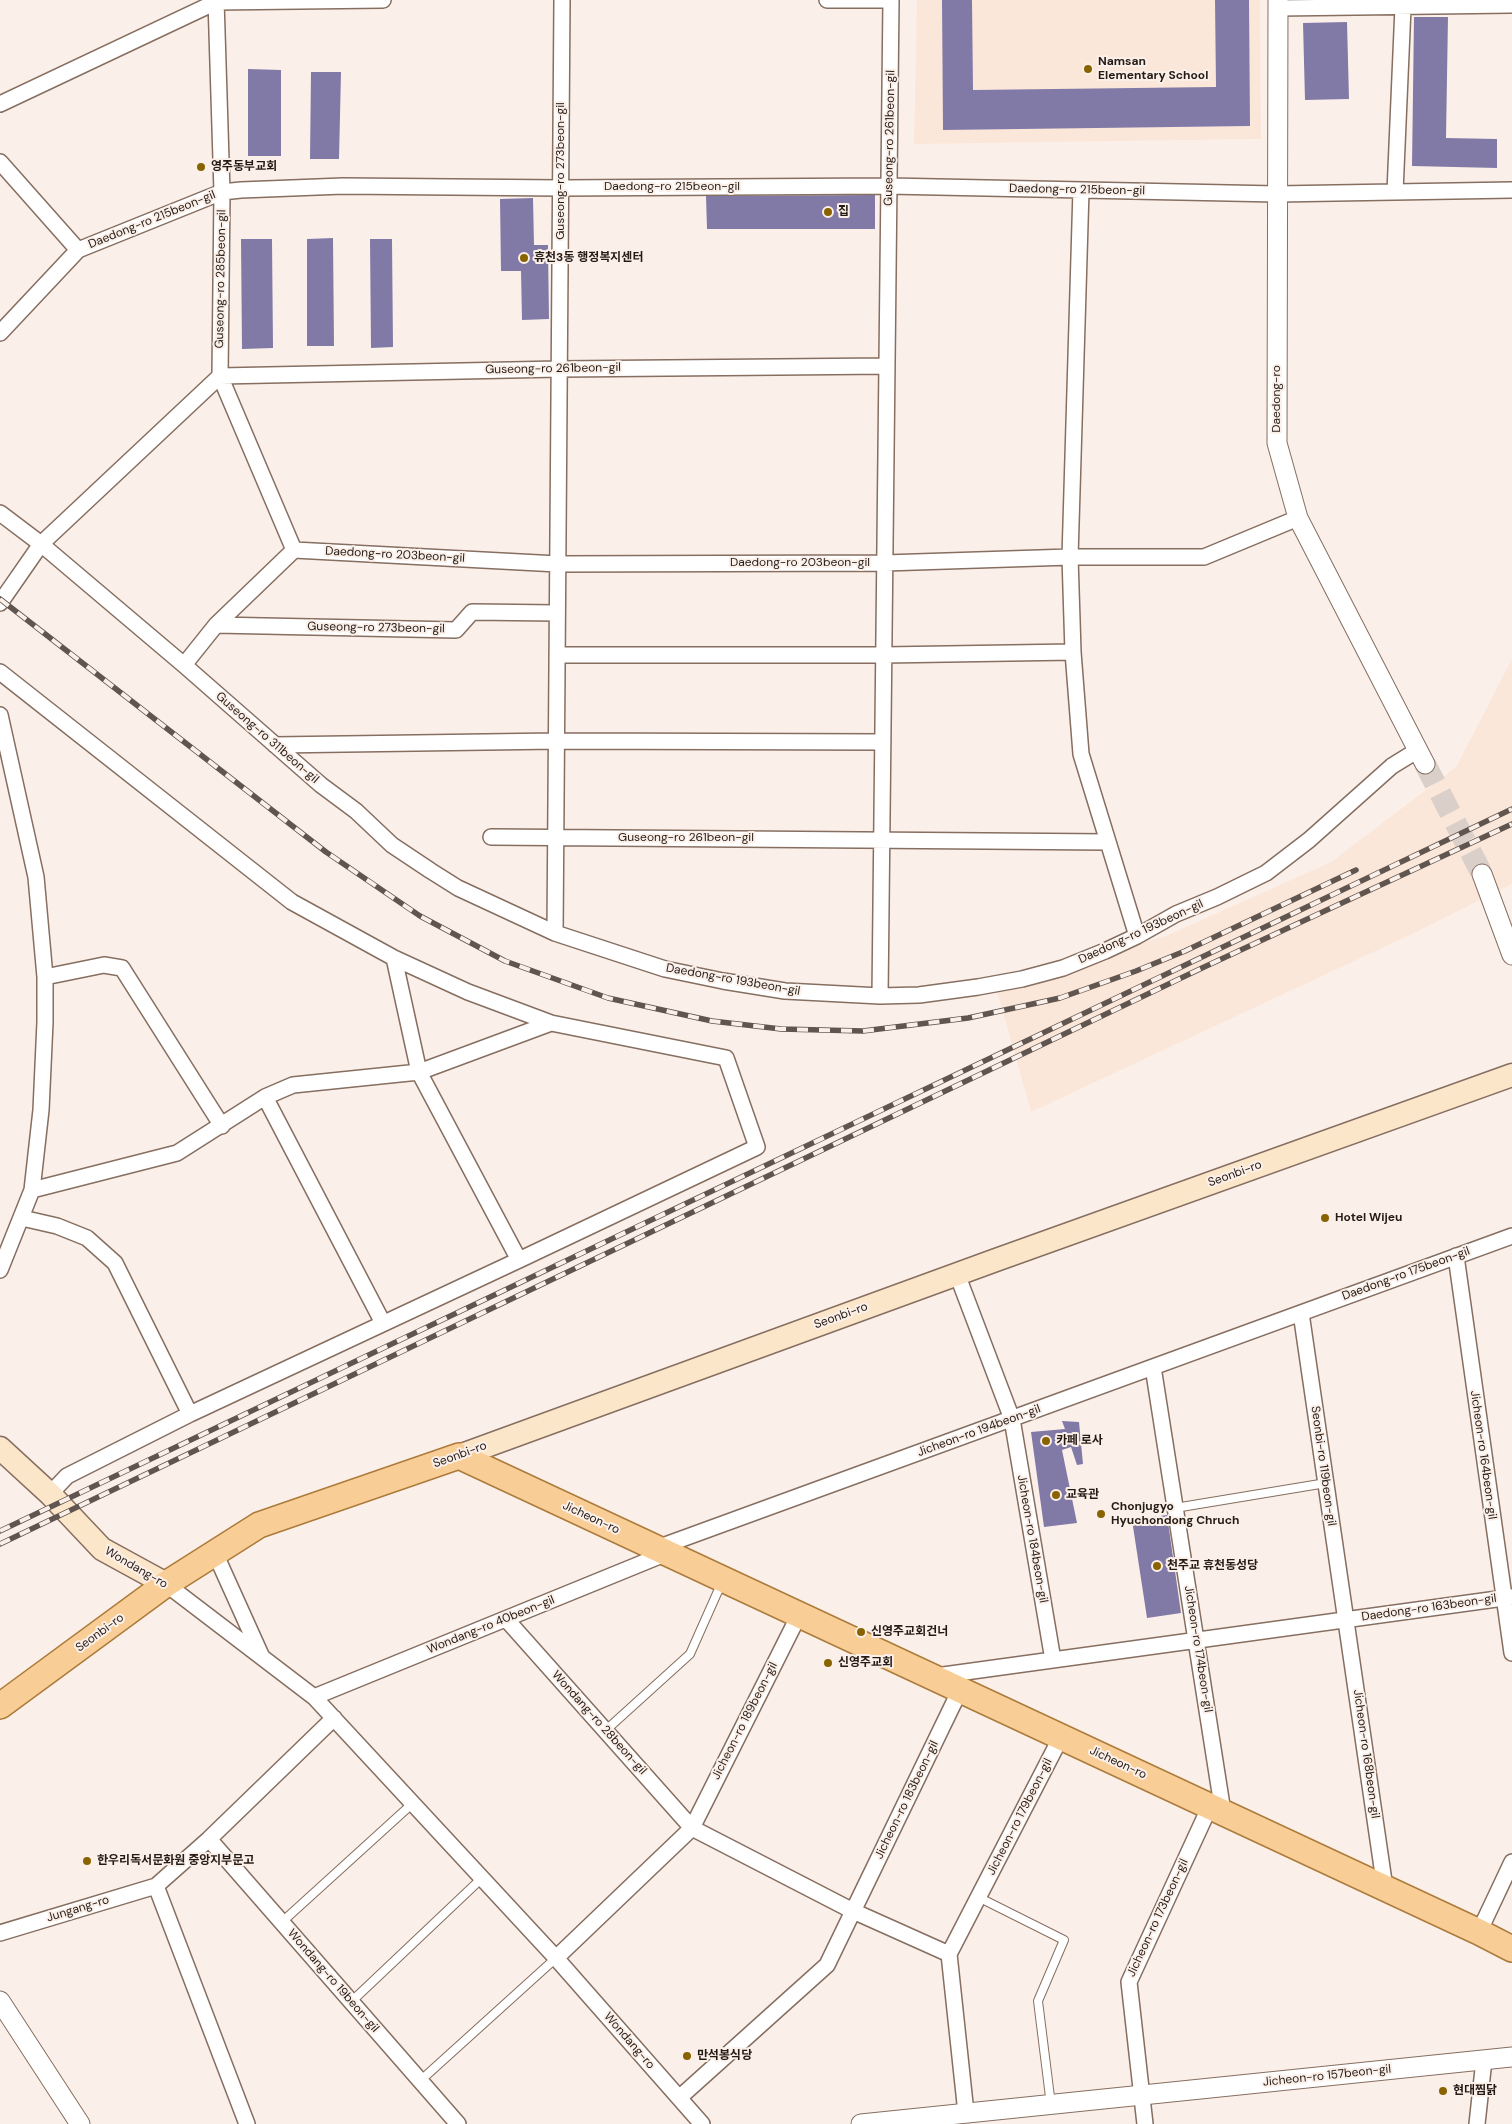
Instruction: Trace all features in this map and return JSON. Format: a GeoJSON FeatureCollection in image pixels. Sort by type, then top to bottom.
{"type":"FeatureCollection","features":[{"type":"Feature","properties":{"kind":"main road","name":"Seonbi-ro"},"geometry":{"type":"LineString","coordinates":[[0,1706],[166,1584],[259,1525],[459,1456],[957,1274],[1512,1075]]}},
{"type":"Feature","properties":{"kind":"main road","name":"Wondang-ro"},"geometry":{"type":"LineString","coordinates":[[0,1448],[50,1494],[102,1549],[166,1584]]}},
{"type":"Feature","properties":{"kind":"main road","name":"Jicheon-ro"},"geometry":{"type":"LineString","coordinates":[[459,1456],[1512,1949]]}},
{"type":"Feature","properties":{"kind":"street"},"geometry":{"type":"LineString","coordinates":[[0,104],[216,1],[383,0]]}},
{"type":"Feature","properties":{"kind":"street","name":"Guseong-ro 273beon-gil"},"geometry":{"type":"LineString","coordinates":[[555,933],[562,0]]}},
{"type":"Feature","properties":{"kind":"street","name":"Guseong-ro 261beon-gil"},"geometry":{"type":"LineString","coordinates":[[827,0],[892,0],[880,996]]}},
{"type":"Feature","properties":{"kind":"street","name":"Guseong-ro 285beon-gil"},"geometry":{"type":"LineString","coordinates":[[216,1],[222,192],[220,376],[294,550]]}},
{"type":"Feature","properties":{"kind":"street"},"geometry":{"type":"LineString","coordinates":[[1278,4],[1403,7],[1512,6]]}},
{"type":"Feature","properties":{"kind":"street","name":"Daedong-ro"},"geometry":{"type":"LineString","coordinates":[[1278,4],[1277,443],[1298,518],[1422,757]]}},
{"type":"Feature","properties":{"kind":"street"},"geometry":{"type":"LineString","coordinates":[[1395,192],[1403,7]]}},
{"type":"Feature","properties":{"kind":"street","name":"Daedong-ro 215beon-gil"},"geometry":{"type":"LineString","coordinates":[[0,162],[78,250]]}},
{"type":"Feature","properties":{"kind":"street","name":"Daedong-ro 215beon-gil"},"geometry":{"type":"LineString","coordinates":[[0,333],[78,250],[222,192],[343,186],[560,188],[889,186],[1278,194],[1512,190]]}},
{"type":"Feature","properties":{"kind":"street"},"geometry":{"type":"LineString","coordinates":[[1081,190],[1070,557],[1073,652],[1080,754],[1137,936]]}},
{"type":"Feature","properties":{"kind":"street","name":"Guseong-ro 261beon-gil"},"geometry":{"type":"LineString","coordinates":[[220,376],[559,368],[887,366]]}},
{"type":"Feature","properties":{"kind":"street"},"geometry":{"type":"LineString","coordinates":[[0,603],[41,544],[220,376]]}},
{"type":"Feature","properties":{"kind":"street","name":"Guseong-ro 311beon-gil"},"geometry":{"type":"LineString","coordinates":[[0,512],[41,544],[184,665],[321,785],[356,811],[392,845],[467,893],[555,933]]}},
{"type":"Feature","properties":{"kind":"street","name":"Daedong-ro 203beon-gil"},"geometry":{"type":"LineString","coordinates":[[294,550],[558,564],[885,563],[1070,557],[1204,557],[1298,518]]}},
{"type":"Feature","properties":{"kind":"street"},"geometry":{"type":"LineString","coordinates":[[184,665],[216,625],[294,550]]}},
{"type":"Feature","properties":{"kind":"street","name":"Guseong-ro 273beon-gil"},"geometry":{"type":"LineString","coordinates":[[216,625],[456,630],[472,612],[557,613]]}},
{"type":"Feature","properties":{"kind":"street"},"geometry":{"type":"LineString","coordinates":[[557,655],[884,655],[1073,652]]}},
{"type":"Feature","properties":{"kind":"street"},"geometry":{"type":"LineString","coordinates":[[0,672],[292,902],[394,958],[468,992],[551,1023],[726,1058],[757,1147],[190,1414],[67,1476],[50,1494]]}},
{"type":"Feature","properties":{"kind":"street"},"geometry":{"type":"LineString","coordinates":[[0,715],[36,877],[45,977],[41,1110],[32,1190],[0,1270]]}},
{"type":"Feature","properties":{"kind":"street"},"geometry":{"type":"LineString","coordinates":[[275,745],[556,741],[883,742]]}},
{"type":"Feature","properties":{"kind":"street","name":"Daedong-ro 193beon-gil"},"geometry":{"type":"LineString","coordinates":[[555,933],[665,969],[785,991],[880,996],[919,995],[1022,979],[1063,968],[1137,936],[1176,914],[1217,897],[1266,873],[1309,840],[1392,766],[1422,757]]}},
{"type":"Feature","properties":{"kind":"street","name":"Guseong-ro 261beon-gil"},"geometry":{"type":"LineString","coordinates":[[491,836],[1108,842]]}},
{"type":"Feature","properties":{"kind":"street"},"geometry":{"type":"LineString","coordinates":[[1482,874],[1512,955]]}},
{"type":"Feature","properties":{"kind":"street"},"geometry":{"type":"LineString","coordinates":[[394,958],[419,1072],[519,1260]]}},
{"type":"Feature","properties":{"kind":"street"},"geometry":{"type":"LineString","coordinates":[[45,977],[104,966],[122,968],[222,1126]]}},
{"type":"Feature","properties":{"kind":"street"},"geometry":{"type":"LineString","coordinates":[[32,1190],[177,1153],[222,1126],[264,1097],[293,1085],[419,1072],[551,1023]]}},
{"type":"Feature","properties":{"kind":"street"},"geometry":{"type":"LineString","coordinates":[[264,1097],[383,1323]]}},
{"type":"Feature","properties":{"kind":"street"},"geometry":{"type":"LineString","coordinates":[[22,1218],[57,1226],[87,1238],[115,1263],[190,1414]]}},
{"type":"Feature","properties":{"kind":"street","name":"Daedong-ro 175beon-gil"},"geometry":{"type":"LineString","coordinates":[[1301,1313],[1512,1236]]}},
{"type":"Feature","properties":{"kind":"street","name":"Jicheon-ro 164beon-gil"},"geometry":{"type":"LineString","coordinates":[[1456,1256],[1508,1598],[1512,1653]]}},
{"type":"Feature","properties":{"kind":"street"},"geometry":{"type":"LineString","coordinates":[[957,1274],[1012,1419]]}},
{"type":"Feature","properties":{"kind":"street","name":"Jicheon-ro 194beon-gil"},"geometry":{"type":"LineString","coordinates":[[662,1551],[1012,1419],[1301,1313]]}},
{"type":"Feature","properties":{"kind":"street","name":"Seonbi-ro 119beon-gil"},"geometry":{"type":"LineString","coordinates":[[1301,1313],[1346,1620]]}},
{"type":"Feature","properties":{"kind":"street","name":"Jicheon-ro 174beon-gil"},"geometry":{"type":"LineString","coordinates":[[1153,1367],[1197,1640],[1216,1809]]}},
{"type":"Feature","properties":{"kind":"street","name":"Jicheon-ro 184beon-gil"},"geometry":{"type":"LineString","coordinates":[[1012,1419],[1053,1660]]}},
{"type":"Feature","properties":{"kind":"street","name":"Wondang-ro 40beon-gil"},"geometry":{"type":"LineString","coordinates":[[314,1697],[506,1619],[662,1551]]}},
{"type":"Feature","properties":{"kind":"street","name":"Wondang-ro"},"geometry":{"type":"LineString","coordinates":[[215,1553],[261,1657]]}},
{"type":"Feature","properties":{"kind":"street","name":"Wondang-ro"},"geometry":{"type":"LineString","coordinates":[[166,1584],[314,1697],[556,1958],[702,2124]]}},
{"type":"Feature","properties":{"kind":"street","name":"Daedong-ro 163beon-gil"},"geometry":{"type":"LineString","coordinates":[[1346,1620],[1508,1598]]}},
{"type":"Feature","properties":{"kind":"street","name":"Jicheon-ro 189beon-gil"},"geometry":{"type":"LineString","coordinates":[[692,1828],[799,1615]]}},
{"type":"Feature","properties":{"kind":"street","name":"Wondang-ro 28beon-gil"},"geometry":{"type":"LineString","coordinates":[[506,1619],[692,1828],[853,1910]]}},
{"type":"Feature","properties":{"kind":"street"},"geometry":{"type":"LineString","coordinates":[[932,1677],[1346,1620]]}},
{"type":"Feature","properties":{"kind":"street","name":"Jicheon-ro 168beon-gil"},"geometry":{"type":"LineString","coordinates":[[1346,1620],[1385,1888]]}},
{"type":"Feature","properties":{"kind":"street","name":"Jicheon-ro 183beon-gil"},"geometry":{"type":"LineString","coordinates":[[680,2098],[827,1965],[960,1690]]}},
{"type":"Feature","properties":{"kind":"street"},"geometry":{"type":"LineString","coordinates":[[247,2124],[156,1886],[334,1718]]}},
{"type":"Feature","properties":{"kind":"street","name":"Jicheon-ro 179beon-gil"},"geometry":{"type":"LineString","coordinates":[[949,1954],[1061,1737]]}},
{"type":"Feature","properties":{"kind":"street","name":"Jicheon-ro 173beon-gil"},"geometry":{"type":"LineString","coordinates":[[1145,2124],[1129,1982],[1216,1809]]}},
{"type":"Feature","properties":{"kind":"street"},"geometry":{"type":"LineString","coordinates":[[556,1958],[692,1828]]}},
{"type":"Feature","properties":{"kind":"street","name":"Wondang-ro 19beon-gil"},"geometry":{"type":"LineString","coordinates":[[209,1838],[458,2124]]}},
{"type":"Feature","properties":{"kind":"street"},"geometry":{"type":"LineString","coordinates":[[1479,1932],[1512,1862]]}},
{"type":"Feature","properties":{"kind":"street","name":"Jungang-ro"},"geometry":{"type":"LineString","coordinates":[[0,1933],[156,1886]]}},
{"type":"Feature","properties":{"kind":"street"},"geometry":{"type":"LineString","coordinates":[[853,1910],[949,1954],[966,2113]]}},
{"type":"Feature","properties":{"kind":"street"},"geometry":{"type":"LineString","coordinates":[[0,2001],[80,2124]]}},
{"type":"Feature","properties":{"kind":"street","name":"Jicheon-ro 157beon-gil"},"geometry":{"type":"LineString","coordinates":[[861,2124],[1512,2057]]}},
{"type":"Feature","properties":{"kind":"street"},"geometry":{"type":"LineString","coordinates":[[1476,2124],[1484,2060]]}},
{"type":"Feature","properties":{"kind":"lane"},"geometry":{"type":"LineString","coordinates":[[1176,1508],[1326,1482]]}},
{"type":"Feature","properties":{"kind":"lane"},"geometry":{"type":"LineString","coordinates":[[605,1731],[690,1654],[723,1579]]}},
{"type":"Feature","properties":{"kind":"lane"},"geometry":{"type":"LineString","coordinates":[[282,1922],[413,1803]]}},
{"type":"Feature","properties":{"kind":"lane"},"geometry":{"type":"LineString","coordinates":[[351,2002],[482,1878]]}},
{"type":"Feature","properties":{"kind":"lane"},"geometry":{"type":"LineString","coordinates":[[978,1898],[1064,1940],[1038,2001],[1051,2105]]}},
{"type":"Feature","properties":{"kind":"lane"},"geometry":{"type":"LineString","coordinates":[[420,2081],[556,1958]]}},
{"type":"Feature","properties":{"kind":"shaded area","name":"Namsan Elementary School"},"geometry":{"type":"Polygon","coordinates":[[[917,0],[1260,0],[1261,139],[914,144],[917,0]]]}},
{"type":"Feature","properties":{"kind":"shaded area"},"geometry":{"type":"Polygon","coordinates":[[[1512,659],[1512,884],[1410,935],[1031,1112],[995,984],[1166,936],[1331,862],[1456,767],[1512,659]]]}},
{"type":"Feature","properties":{"kind":"building"},"geometry":{"type":"Polygon","coordinates":[[[942,0],[972,0],[973,90],[1216,87],[1215,0],[1249,0],[1250,126],[943,130],[942,0]]]}},
{"type":"Feature","properties":{"kind":"building"},"geometry":{"type":"Polygon","coordinates":[[[1414,17],[1448,17],[1446,138],[1497,139],[1497,168],[1412,166],[1414,17]]]}},
{"type":"Feature","properties":{"kind":"building"},"geometry":{"type":"Polygon","coordinates":[[[1347,22],[1349,99],[1305,100],[1303,23],[1347,22]]]}},
{"type":"Feature","properties":{"kind":"building"},"geometry":{"type":"Polygon","coordinates":[[[248,69],[281,70],[281,156],[248,156],[248,69]]]}},
{"type":"Feature","properties":{"kind":"building"},"geometry":{"type":"Polygon","coordinates":[[[311,72],[341,72],[339,159],[310,159],[311,72]]]}},
{"type":"Feature","properties":{"kind":"building"},"geometry":{"type":"Polygon","coordinates":[[[875,195],[875,229],[707,229],[706,196],[875,195]]]}},
{"type":"Feature","properties":{"kind":"building","name":"휴천3동 행정복지센터"},"geometry":{"type":"Polygon","coordinates":[[[533,198],[534,245],[548,245],[549,319],[522,320],[521,271],[501,271],[500,199],[533,198]]]}},
{"type":"Feature","properties":{"kind":"building"},"geometry":{"type":"Polygon","coordinates":[[[333,238],[334,346],[307,346],[307,239],[333,238]]]}},
{"type":"Feature","properties":{"kind":"building"},"geometry":{"type":"Polygon","coordinates":[[[241,239],[272,239],[273,348],[242,349],[241,239]]]}},
{"type":"Feature","properties":{"kind":"building"},"geometry":{"type":"Polygon","coordinates":[[[370,239],[392,239],[393,347],[371,348],[370,239]]]}},
{"type":"Feature","properties":{"kind":"building","name":"교육관"},"geometry":{"type":"Polygon","coordinates":[[[1062,1421],[1079,1422],[1083,1464],[1077,1465],[1071,1447],[1062,1450],[1077,1523],[1044,1527],[1031,1432],[1065,1429],[1062,1421]]]}},
{"type":"Feature","properties":{"kind":"building","name":"천주교 휴천동성당"},"geometry":{"type":"Polygon","coordinates":[[[1167,1515],[1181,1613],[1147,1618],[1132,1520],[1167,1515]]]}},
{"type":"Feature","properties":{"kind":"tunnel"},"geometry":{"type":"LineString","coordinates":[[1425,764],[1482,874]]}},
{"type":"Feature","properties":{"kind":"railway"},"geometry":{"type":"LineString","coordinates":[[0,599],[326,852],[420,916],[505,961],[608,998],[712,1021],[781,1029],[863,1031],[968,1018],[1060,998],[1185,951],[1356,870]]}},
{"type":"Feature","properties":{"kind":"railway"},"geometry":{"type":"LineString","coordinates":[[0,1531],[1512,809]]}},
{"type":"Feature","properties":{"kind":"railway"},"geometry":{"type":"LineString","coordinates":[[0,1544],[1202,968],[1512,824]]}},
{"type":"Feature","properties":{"kind":"place","name":"Namsan Elementary School"},"geometry":{"type":"Point","coordinates":[1088,69]}},
{"type":"Feature","properties":{"kind":"place","name":"영주동부교회"},"geometry":{"type":"Point","coordinates":[201,167]}},
{"type":"Feature","properties":{"kind":"place","name":"집"},"geometry":{"type":"Point","coordinates":[828,212]}},
{"type":"Feature","properties":{"kind":"place","name":"휴천3동 행정복지센터"},"geometry":{"type":"Point","coordinates":[524,258]}},
{"type":"Feature","properties":{"kind":"place","name":"Hotel Wijeu"},"geometry":{"type":"Point","coordinates":[1325,1218]}},
{"type":"Feature","properties":{"kind":"place","name":"카페 로사"},"geometry":{"type":"Point","coordinates":[1046,1441]}},
{"type":"Feature","properties":{"kind":"place","name":"교육관"},"geometry":{"type":"Point","coordinates":[1056,1495]}},
{"type":"Feature","properties":{"kind":"place","name":"Chonjugyo Hyuchondong Chruch"},"geometry":{"type":"Point","coordinates":[1101,1514]}},
{"type":"Feature","properties":{"kind":"place","name":"천주교 휴천동성당"},"geometry":{"type":"Point","coordinates":[1157,1566]}},
{"type":"Feature","properties":{"kind":"place","name":"신영주교회건너"},"geometry":{"type":"Point","coordinates":[861,1632]}},
{"type":"Feature","properties":{"kind":"place","name":"신영주교회"},"geometry":{"type":"Point","coordinates":[828,1663]}},
{"type":"Feature","properties":{"kind":"place","name":"한우리독서문화원 중앙지부문고"},"geometry":{"type":"Point","coordinates":[87,1861]}},
{"type":"Feature","properties":{"kind":"place","name":"만석봉식당"},"geometry":{"type":"Point","coordinates":[687,2056]}},
{"type":"Feature","properties":{"kind":"place","name":"현대찜닭"},"geometry":{"type":"Point","coordinates":[1443,2091]}}]}
